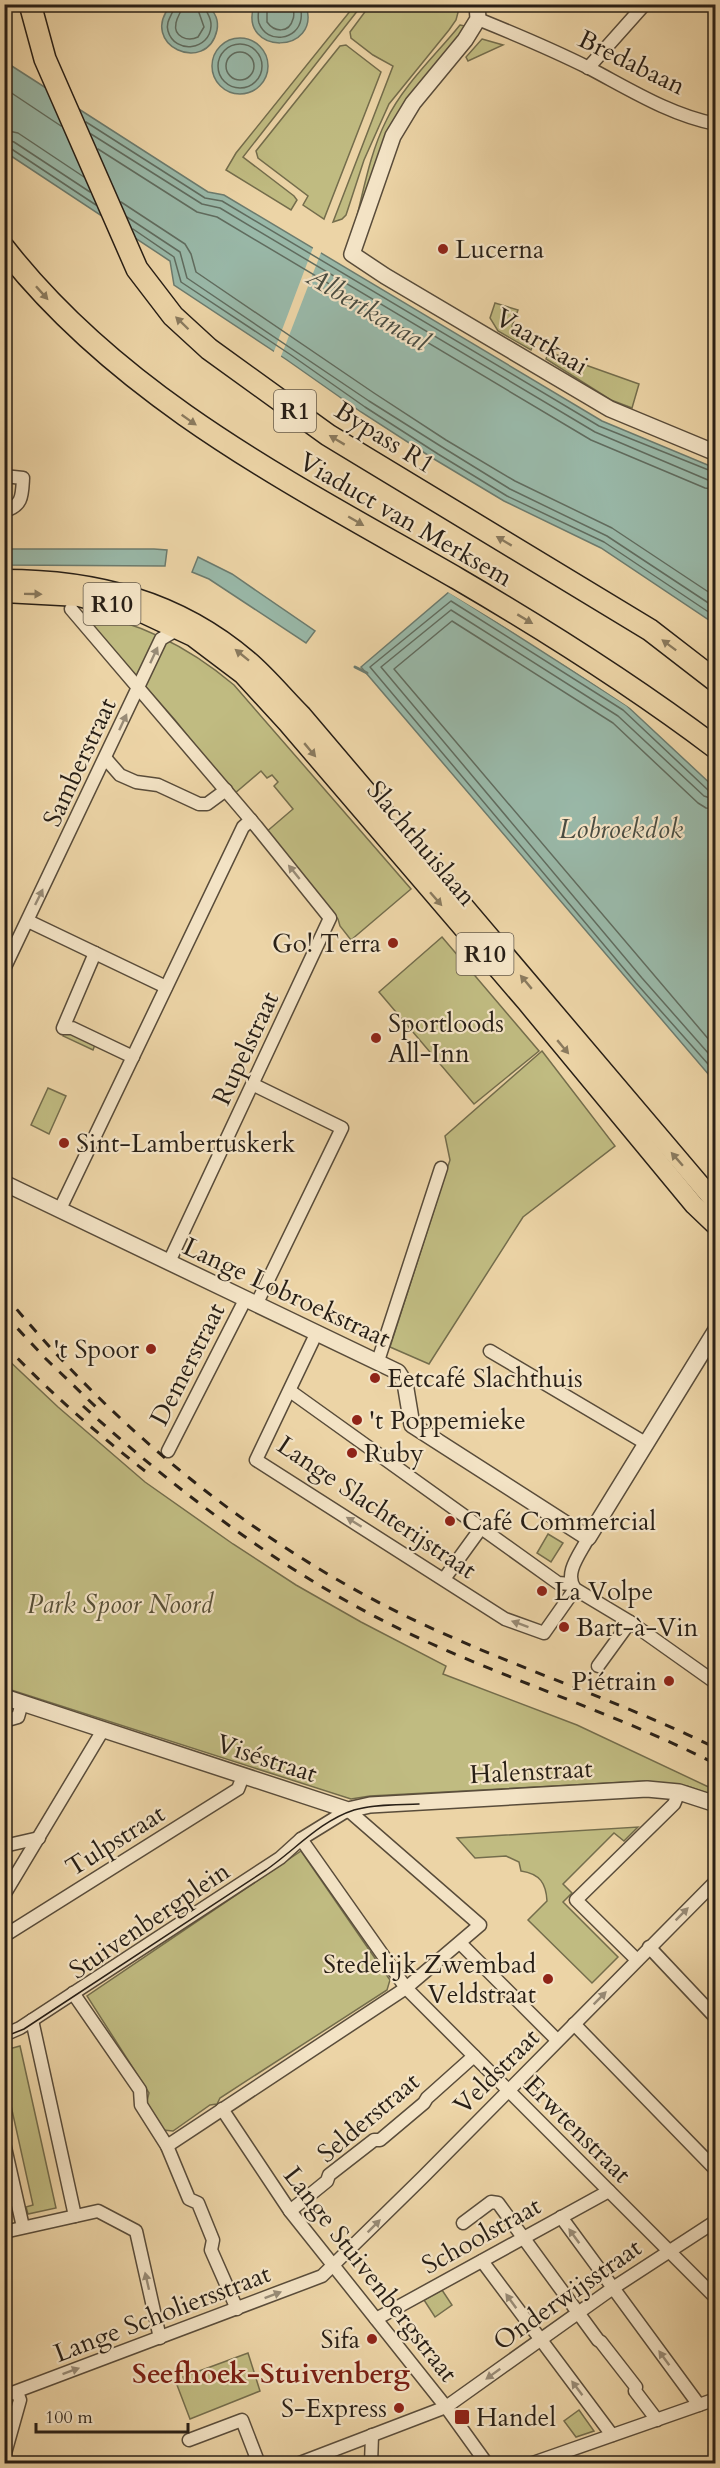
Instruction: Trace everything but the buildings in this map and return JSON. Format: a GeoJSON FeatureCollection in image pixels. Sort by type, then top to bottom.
{"type":"FeatureCollection","features":[{"type":"Feature","properties":{"kind":"highway","name":"Bypass R1"},"geometry":{"type":"LineString","coordinates":[[30,4],[45,59],[137,268],[173,316],[209,349],[328,435],[650,630],[716,681]]}},
{"type":"Feature","properties":{"kind":"highway","name":"Viaduct van Merksem"},"geometry":{"type":"LineString","coordinates":[[4,248],[37,288],[82,334],[175,410],[272,472],[469,585],[588,658],[716,748]]}},
{"type":"Feature","properties":{"kind":"main road","name":"R10"},"geometry":{"type":"LineString","coordinates":[[4,579],[65,595]]}},
{"type":"Feature","properties":{"kind":"main road","name":"Slachthuislaan"},"geometry":{"type":"LineString","coordinates":[[65,595],[105,588],[167,609],[204,628],[249,661],[302,716],[716,1203]]}},
{"type":"Feature","properties":{"kind":"main road","name":"R10"},"geometry":{"type":"LineString","coordinates":[[4,593],[65,595]]}},
{"type":"Feature","properties":{"kind":"main road","name":"Slachthuislaan"},"geometry":{"type":"LineString","coordinates":[[65,595],[125,608],[178,629],[211,650],[242,674],[287,723],[526,1002],[694,1205],[716,1226]]}},
{"type":"Feature","properties":{"kind":"street"},"geometry":{"type":"LineString","coordinates":[[588,68],[645,4]]}},
{"type":"Feature","properties":{"kind":"street","name":"Bredabaan"},"geometry":{"type":"LineString","coordinates":[[352,254],[393,136],[413,103],[465,40],[477,12],[644,97],[693,118],[716,124]]}},
{"type":"Feature","properties":{"kind":"street","name":"Vaartkaai"},"geometry":{"type":"LineString","coordinates":[[352,254],[395,282],[610,409],[716,453]]}},
{"type":"Feature","properties":{"kind":"street"},"geometry":{"type":"LineString","coordinates":[[4,476],[23,478],[21,500],[14,508],[4,511]]}},
{"type":"Feature","properties":{"kind":"street"},"geometry":{"type":"LineString","coordinates":[[60,1209],[243,827],[251,820],[139,688],[65,595]]}},
{"type":"Feature","properties":{"kind":"street","name":"Samberstraat"},"geometry":{"type":"LineString","coordinates":[[4,969],[106,759],[161,639],[178,629]]}},
{"type":"Feature","properties":{"kind":"street"},"geometry":{"type":"LineString","coordinates":[[106,759],[120,774],[136,782],[158,785],[199,804],[207,804],[226,790]]}},
{"type":"Feature","properties":{"kind":"street","name":"Rupelstraat"},"geometry":{"type":"LineString","coordinates":[[169,1262],[254,1085],[330,918],[251,820]]}},
{"type":"Feature","properties":{"kind":"street"},"geometry":{"type":"LineString","coordinates":[[27,921],[166,987]]}},
{"type":"Feature","properties":{"kind":"street"},"geometry":{"type":"LineString","coordinates":[[94,953],[63,1028],[72,1028],[133,1057]]}},
{"type":"Feature","properties":{"kind":"street","name":"Demerstraat"},"geometry":{"type":"LineString","coordinates":[[168,1451],[252,1300],[342,1128],[254,1085]]}},
{"type":"Feature","properties":{"kind":"street"},"geometry":{"type":"LineString","coordinates":[[378,1361],[441,1168]]}},
{"type":"Feature","properties":{"kind":"street","name":"Lange Lobroekstraat"},"geometry":{"type":"LineString","coordinates":[[4,1184],[252,1300],[398,1372],[405,1383],[412,1425],[588,1538]]}},
{"type":"Feature","properties":{"kind":"street"},"geometry":{"type":"LineString","coordinates":[[573,1586],[570,1574],[588,1538],[716,1330]]}},
{"type":"Feature","properties":{"kind":"street","name":"Lange Slachterijstraat"},"geometry":{"type":"LineString","coordinates":[[317,1332],[256,1460],[506,1619],[544,1633],[573,1586]]}},
{"type":"Feature","properties":{"kind":"street"},"geometry":{"type":"LineString","coordinates":[[490,1351],[647,1444]]}},
{"type":"Feature","properties":{"kind":"street"},"geometry":{"type":"LineString","coordinates":[[290,1391],[558,1583],[573,1586],[630,1622],[716,1683]]}},
{"type":"Feature","properties":{"kind":"street"},"geometry":{"type":"LineString","coordinates":[[444,1579],[481,1528]]}},
{"type":"Feature","properties":{"kind":"street"},"geometry":{"type":"LineString","coordinates":[[598,1666],[630,1622]]}},
{"type":"Feature","properties":{"kind":"street","name":"Viséstraat"},"geometry":{"type":"LineString","coordinates":[[4,1697],[348,1810],[480,1925],[460,1943]]}},
{"type":"Feature","properties":{"kind":"street"},"geometry":{"type":"LineString","coordinates":[[4,1721],[18,1717],[22,1703]]}},
{"type":"Feature","properties":{"kind":"street"},"geometry":{"type":"LineString","coordinates":[[4,1895],[103,1730]]}},
{"type":"Feature","properties":{"kind":"street","name":"Tulpstraat"},"geometry":{"type":"LineString","coordinates":[[4,1936],[238,1789],[243,1776]]}},
{"type":"Feature","properties":{"kind":"street","name":"Halenstraat"},"geometry":{"type":"LineString","coordinates":[[348,1810],[370,1805],[647,1789],[679,1792],[716,1804]]}},
{"type":"Feature","properties":{"kind":"street"},"geometry":{"type":"LineString","coordinates":[[637,1960],[576,1900],[674,1804],[679,1792]]}},
{"type":"Feature","properties":{"kind":"street","name":"Stuivenbergplein"},"geometry":{"type":"LineString","coordinates":[[237,2309],[211,2250],[213,2240],[198,2204],[189,2199],[167,2146],[141,2104],[140,2090],[73,1993],[280,1857],[301,1839],[348,1810]]}},
{"type":"Feature","properties":{"kind":"street"},"geometry":{"type":"LineString","coordinates":[[4,1846],[39,1838]]}},
{"type":"Feature","properties":{"kind":"street"},"geometry":{"type":"LineString","coordinates":[[301,1839],[406,1988]]}},
{"type":"Feature","properties":{"kind":"street","name":"Veldstraat"},"geometry":{"type":"LineString","coordinates":[[333,2268],[715,1883]]}},
{"type":"Feature","properties":{"kind":"street"},"geometry":{"type":"LineString","coordinates":[[167,2146],[406,1988],[460,1943],[557,2040]]}},
{"type":"Feature","properties":{"kind":"street"},"geometry":{"type":"LineString","coordinates":[[649,1947],[716,2018]]}},
{"type":"Feature","properties":{"kind":"street","name":"Erwtenstraat"},"geometry":{"type":"LineString","coordinates":[[406,1988],[716,2298]]}},
{"type":"Feature","properties":{"kind":"street"},"geometry":{"type":"LineString","coordinates":[[4,2035],[73,1993]]}},
{"type":"Feature","properties":{"kind":"street"},"geometry":{"type":"LineString","coordinates":[[32,2020],[75,2216]]}},
{"type":"Feature","properties":{"kind":"street"},"geometry":{"type":"LineString","coordinates":[[574,2024],[716,2170]]}},
{"type":"Feature","properties":{"kind":"street","name":"Selderstraat"},"geometry":{"type":"LineString","coordinates":[[290,2211],[327,2181],[329,2175],[374,2140],[380,2140],[424,2103],[474,2056]]}},
{"type":"Feature","properties":{"kind":"street","name":"Lange Stuivenbergstraat"},"geometry":{"type":"LineString","coordinates":[[222,2109],[290,2211],[333,2268],[446,2407],[487,2463]]}},
{"type":"Feature","properties":{"kind":"street"},"geometry":{"type":"LineString","coordinates":[[4,2144],[23,2228]]}},
{"type":"Feature","properties":{"kind":"street","name":"Schoolstraat"},"geometry":{"type":"LineString","coordinates":[[376,2319],[609,2191]]}},
{"type":"Feature","properties":{"kind":"street"},"geometry":{"type":"LineString","coordinates":[[463,2223],[491,2202],[498,2204],[522,2239],[636,2387],[635,2391],[657,2420]]}},
{"type":"Feature","properties":{"kind":"street"},"geometry":{"type":"LineString","coordinates":[[4,2232],[98,2211],[135,2231],[160,2338]]}},
{"type":"Feature","properties":{"kind":"street"},"geometry":{"type":"LineString","coordinates":[[561,2217],[699,2405]]}},
{"type":"Feature","properties":{"kind":"street","name":"Onderwijsstraat"},"geometry":{"type":"LineString","coordinates":[[297,2463],[446,2407],[613,2288],[716,2221]]}},
{"type":"Feature","properties":{"kind":"street"},"geometry":{"type":"LineString","coordinates":[[482,2261],[612,2435]]}},
{"type":"Feature","properties":{"kind":"street","name":"Lange Scholiersstraat"},"geometry":{"type":"LineString","coordinates":[[10,2394],[322,2276],[333,2268]]}},
{"type":"Feature","properties":{"kind":"street"},"geometry":{"type":"LineString","coordinates":[[4,2457],[20,2400],[10,2394]]}},
{"type":"Feature","properties":{"kind":"street"},"geometry":{"type":"LineString","coordinates":[[530,2463],[716,2399]]}},
{"type":"Feature","properties":{"kind":"street"},"geometry":{"type":"LineString","coordinates":[[189,2440],[242,2420],[259,2463]]}},
{"type":"Feature","properties":{"kind":"street"},"geometry":{"type":"LineString","coordinates":[[371,2463],[372,2435]]}},
{"type":"Feature","properties":{"kind":"street"},"geometry":{"type":"LineString","coordinates":[[571,2450],[574,2463]]}},
{"type":"Feature","properties":{"kind":"green space"},"geometry":{"type":"Polygon","coordinates":[[[355,5],[362,5],[243,157],[294,196],[297,200],[291,210],[226,170],[236,153],[355,5]]]}},
{"type":"Feature","properties":{"kind":"green space"},"geometry":{"type":"Polygon","coordinates":[[[370,5],[460,5],[456,20],[449,30],[389,104],[364,160],[346,215],[333,222],[393,66],[373,55],[351,38],[350,32],[370,5]]]}},
{"type":"Feature","properties":{"kind":"green space"},"geometry":{"type":"Polygon","coordinates":[[[460,25],[465,26],[461,36],[402,109],[355,224],[372,158],[386,121],[401,95],[460,25]]]}},
{"type":"Feature","properties":{"kind":"green space"},"geometry":{"type":"Polygon","coordinates":[[[482,39],[503,45],[468,61],[466,57],[482,39]]]}},
{"type":"Feature","properties":{"kind":"green space"},"geometry":{"type":"Polygon","coordinates":[[[346,45],[381,72],[324,219],[303,205],[308,196],[258,158],[256,151],[340,46],[346,45]]]}},
{"type":"Feature","properties":{"kind":"green space"},"geometry":{"type":"Polygon","coordinates":[[[495,303],[518,310],[512,326],[537,335],[531,350],[498,331],[490,318],[495,303]]]}},
{"type":"Feature","properties":{"kind":"green space"},"geometry":{"type":"Polygon","coordinates":[[[549,352],[639,384],[632,408],[611,400],[546,359],[549,352]]]}},
{"type":"Feature","properties":{"kind":"green space"},"geometry":{"type":"Polygon","coordinates":[[[80,612],[122,622],[162,638],[199,659],[234,685],[411,889],[351,940],[340,926],[338,919],[265,833],[293,809],[274,786],[278,782],[272,775],[267,778],[261,771],[234,794],[175,720],[80,612]]]}},
{"type":"Feature","properties":{"kind":"green space"},"geometry":{"type":"Polygon","coordinates":[[[442,937],[539,1051],[474,1104],[379,992],[442,937]]]}},
{"type":"Feature","properties":{"kind":"green space"},"geometry":{"type":"Polygon","coordinates":[[[66,1029],[96,1042],[93,1050],[63,1036],[66,1029]]]}},
{"type":"Feature","properties":{"kind":"green space"},"geometry":{"type":"Polygon","coordinates":[[[542,1051],[615,1146],[523,1217],[429,1364],[390,1347],[450,1160],[445,1136],[542,1051]]]}},
{"type":"Feature","properties":{"kind":"green space"},"geometry":{"type":"Polygon","coordinates":[[[48,1088],[66,1096],[49,1134],[31,1125],[48,1088]]]}},
{"type":"Feature","properties":{"kind":"green space","name":"Park Spoor Noord"},"geometry":{"type":"Polygon","coordinates":[[[4,1356],[58,1407],[145,1482],[296,1585],[446,1666],[443,1674],[577,1725],[715,1790],[715,1796],[687,1786],[646,1781],[370,1796],[351,1799],[5,1688],[4,1356]]]}},
{"type":"Feature","properties":{"kind":"green space"},"geometry":{"type":"Polygon","coordinates":[[[548,1534],[563,1543],[551,1562],[537,1553],[548,1534]]]}},
{"type":"Feature","properties":{"kind":"green space"},"geometry":{"type":"Polygon","coordinates":[[[638,1827],[624,1841],[614,1833],[563,1884],[572,1893],[563,1902],[618,1957],[592,1983],[528,1920],[547,1901],[541,1880],[533,1874],[521,1871],[519,1862],[506,1856],[475,1858],[457,1838],[638,1827]]]}},
{"type":"Feature","properties":{"kind":"green space"},"geometry":{"type":"Polygon","coordinates":[[[301,1851],[390,1980],[387,1990],[220,2098],[217,2104],[210,2105],[173,2131],[163,2130],[146,2105],[149,2093],[87,1996],[301,1851]]]}},
{"type":"Feature","properties":{"kind":"green space"},"geometry":{"type":"Polygon","coordinates":[[[20,2046],[56,2208],[28,2214],[26,2207],[33,2205],[10,2101],[4,2102],[5,2050],[20,2046]]]}},
{"type":"Feature","properties":{"kind":"green space"},"geometry":{"type":"Polygon","coordinates":[[[442,2290],[452,2305],[435,2317],[424,2300],[442,2290]]]}},
{"type":"Feature","properties":{"kind":"green space"},"geometry":{"type":"Polygon","coordinates":[[[248,2353],[260,2391],[190,2419],[177,2385],[185,2382],[183,2377],[248,2353]]]}},
{"type":"Feature","properties":{"kind":"green space"},"geometry":{"type":"Polygon","coordinates":[[[579,2410],[594,2431],[576,2437],[564,2421],[579,2410]]]}},
{"type":"Feature","properties":{"kind":"water"},"geometry":{"type":"Polygon","coordinates":[[[171,5],[207,5],[210,7],[217,23],[217,30],[211,44],[201,51],[189,53],[178,50],[168,43],[162,32],[163,19],[171,5]]]}},
{"type":"Feature","properties":{"kind":"water"},"geometry":{"type":"Polygon","coordinates":[[[254,5],[306,5],[308,21],[302,33],[292,40],[280,43],[268,41],[258,34],[252,22],[254,5]]]}},
{"type":"Feature","properties":{"kind":"water"},"geometry":{"type":"Polygon","coordinates":[[[240,38],[251,40],[260,46],[266,55],[268,66],[266,77],[260,86],[251,92],[240,94],[229,92],[220,86],[214,77],[212,66],[214,55],[220,46],[229,40],[240,38]]]}},
{"type":"Feature","properties":{"kind":"water","name":"Albertkanaal"},"geometry":{"type":"Polygon","coordinates":[[[4,61],[208,192],[224,195],[602,421],[715,468],[715,624],[601,548],[504,501],[361,412],[174,285],[170,261],[5,152],[4,61]]]}},
{"type":"Feature","properties":{"kind":"water"},"geometry":{"type":"Polygon","coordinates":[[[5,549],[167,550],[165,566],[5,565],[5,549]]]}},
{"type":"Feature","properties":{"kind":"water"},"geometry":{"type":"Polygon","coordinates":[[[198,557],[232,574],[315,631],[306,643],[209,579],[192,572],[198,557]]]}},
{"type":"Feature","properties":{"kind":"water","name":"Lobroekdok"},"geometry":{"type":"Polygon","coordinates":[[[449,592],[626,705],[715,788],[715,1082],[361,667],[449,592]]]}},
{"type":"Feature","properties":{"kind":"pier"},"geometry":{"type":"Polygon","coordinates":[[[314,245],[322,250],[280,359],[273,354],[314,245]]]}},
{"type":"Feature","properties":{"kind":"pier"},"geometry":{"type":"Polygon","coordinates":[[[450,590],[628,703],[644,717],[532,643],[446,591],[450,590]]]}},
{"type":"Feature","properties":{"kind":"waterway"},"geometry":{"type":"LineString","coordinates":[[355,667],[367,673]]}},
{"type":"Feature","properties":{"kind":"tram line"},"geometry":{"type":"LineString","coordinates":[[4,2037],[24,2029],[266,1870],[330,1821],[362,1808],[419,1804]]}},
{"type":"Feature","properties":{"kind":"railway"},"geometry":{"type":"LineString","coordinates":[[4,1294],[49,1347],[149,1444],[202,1488],[259,1530],[317,1568],[378,1602],[440,1632],[648,1717],[716,1748]]}},
{"type":"Feature","properties":{"kind":"railway"},"geometry":{"type":"LineString","coordinates":[[4,1314],[97,1408]]}},
{"type":"Feature","properties":{"kind":"railway"},"geometry":{"type":"LineString","coordinates":[[4,1344],[72,1410],[145,1471]]}},
{"type":"Feature","properties":{"kind":"railway"},"geometry":{"type":"LineString","coordinates":[[83,1406],[120,1439],[236,1531],[277,1559],[362,1610],[483,1666],[639,1729],[716,1764]]}},
{"type":"Feature","properties":{"kind":"place","name":"Lucerna"},"geometry":{"type":"Point","coordinates":[443,249]}},
{"type":"Feature","properties":{"kind":"place","name":"Go! Terra"},"geometry":{"type":"Point","coordinates":[393,943]}},
{"type":"Feature","properties":{"kind":"place","name":"Sportloods All-Inn"},"geometry":{"type":"Point","coordinates":[376,1038]}},
{"type":"Feature","properties":{"kind":"place","name":"Sint-Lambertuskerk"},"geometry":{"type":"Point","coordinates":[64,1143]}},
{"type":"Feature","properties":{"kind":"place","name":"'t Spoor"},"geometry":{"type":"Point","coordinates":[151,1349]}},
{"type":"Feature","properties":{"kind":"place","name":"Eetcafé Slachthuis"},"geometry":{"type":"Point","coordinates":[375,1378]}},
{"type":"Feature","properties":{"kind":"place","name":"'t Poppemieke"},"geometry":{"type":"Point","coordinates":[357,1420]}},
{"type":"Feature","properties":{"kind":"place","name":"Ruby"},"geometry":{"type":"Point","coordinates":[352,1453]}},
{"type":"Feature","properties":{"kind":"place","name":"Café Commercial"},"geometry":{"type":"Point","coordinates":[450,1521]}},
{"type":"Feature","properties":{"kind":"place","name":"La Volpe"},"geometry":{"type":"Point","coordinates":[542,1591]}},
{"type":"Feature","properties":{"kind":"place","name":"Bart-à-Vin"},"geometry":{"type":"Point","coordinates":[564,1627]}},
{"type":"Feature","properties":{"kind":"place","name":"Piétrain"},"geometry":{"type":"Point","coordinates":[669,1681]}},
{"type":"Feature","properties":{"kind":"place","name":"Stedelijk Zwembad Veldstraat"},"geometry":{"type":"Point","coordinates":[548,1979]}},
{"type":"Feature","properties":{"kind":"place","name":"Sifa"},"geometry":{"type":"Point","coordinates":[372,2339]}},
{"type":"Feature","properties":{"kind":"place","name":"S-Express"},"geometry":{"type":"Point","coordinates":[399,2408]}},
{"type":"Feature","properties":{"kind":"place","name":"Handel"},"geometry":{"type":"Point","coordinates":[462,2417]}},
{"type":"Feature","properties":{"kind":"district","name":"Seefhoek-Stuivenberg"},"geometry":{"type":"Point","coordinates":[271,2373]}}]}
